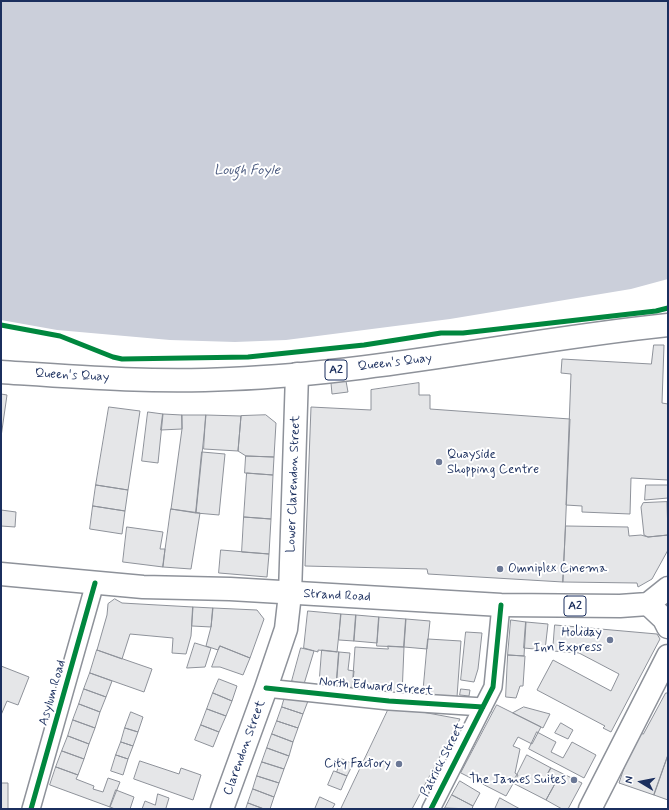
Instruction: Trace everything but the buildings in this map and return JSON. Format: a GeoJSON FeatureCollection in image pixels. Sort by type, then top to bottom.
{"type":"FeatureCollection","features":[{"type":"Feature","properties":{"kind":"main road","name":"Queen's Quay"},"geometry":{"type":"LineString","coordinates":[[1,372],[150,380],[230,379],[402,364],[619,330],[668,325]]}},
{"type":"Feature","properties":{"kind":"main road","name":"Lower Clarendon Street"},"geometry":{"type":"LineString","coordinates":[[290,594],[297,374]]}},
{"type":"Feature","properties":{"kind":"main road","name":"Strand Road"},"geometry":{"type":"LineString","coordinates":[[1,574],[143,587],[230,589],[290,594],[501,605],[620,606],[648,604]]}},
{"type":"Feature","properties":{"kind":"main road"},"geometry":{"type":"LineString","coordinates":[[668,588],[648,604],[664,619],[668,628]]}},
{"type":"Feature","properties":{"kind":"main road","name":"Clarendon Street"},"geometry":{"type":"LineString","coordinates":[[222,809],[286,629],[290,594]]}},
{"type":"Feature","properties":{"kind":"main road"},"geometry":{"type":"LineString","coordinates":[[590,809],[668,656]]}},
{"type":"Feature","properties":{"kind":"street","name":"Asylum Road"},"geometry":{"type":"LineString","coordinates":[[34,808],[92,599],[95,583]]}},
{"type":"Feature","properties":{"kind":"street","name":"Patrick Street"},"geometry":{"type":"LineString","coordinates":[[431,809],[493,686],[501,605]]}},
{"type":"Feature","properties":{"kind":"street","name":"North Edward Street"},"geometry":{"type":"LineString","coordinates":[[266,688],[389,701],[483,707]]}},
{"type":"Feature","properties":{"kind":"water","name":"Lough Foyle"},"geometry":{"type":"Polygon","coordinates":[[[1,1],[668,1],[668,279],[631,289],[450,319],[286,340],[235,342],[170,340],[57,330],[1,320],[1,1]]]}},
{"type":"Feature","properties":{"kind":"cycle path"},"geometry":{"type":"LineString","coordinates":[[1,325],[60,336],[113,357],[122,359],[248,357],[364,345],[441,333],[463,333],[656,311],[668,308]]}},
{"type":"Feature","properties":{"kind":"cycle path"},"geometry":{"type":"LineString","coordinates":[[31,809],[95,583]]}},
{"type":"Feature","properties":{"kind":"cycle path"},"geometry":{"type":"LineString","coordinates":[[431,809],[493,687],[501,605]]}},
{"type":"Feature","properties":{"kind":"cycle path"},"geometry":{"type":"LineString","coordinates":[[266,688],[389,701],[483,707]]}},
{"type":"Feature","properties":{"kind":"place","name":"Quayside Shopping Centre"},"geometry":{"type":"Point","coordinates":[439,462]}},
{"type":"Feature","properties":{"kind":"place","name":"Omniplex Cinema"},"geometry":{"type":"Point","coordinates":[500,569]}},
{"type":"Feature","properties":{"kind":"place","name":"Holiday Inn Express"},"geometry":{"type":"Point","coordinates":[610,640]}},
{"type":"Feature","properties":{"kind":"place","name":"City Factory"},"geometry":{"type":"Point","coordinates":[399,764]}},
{"type":"Feature","properties":{"kind":"place","name":"The James Suites"},"geometry":{"type":"Point","coordinates":[574,780]}}]}
